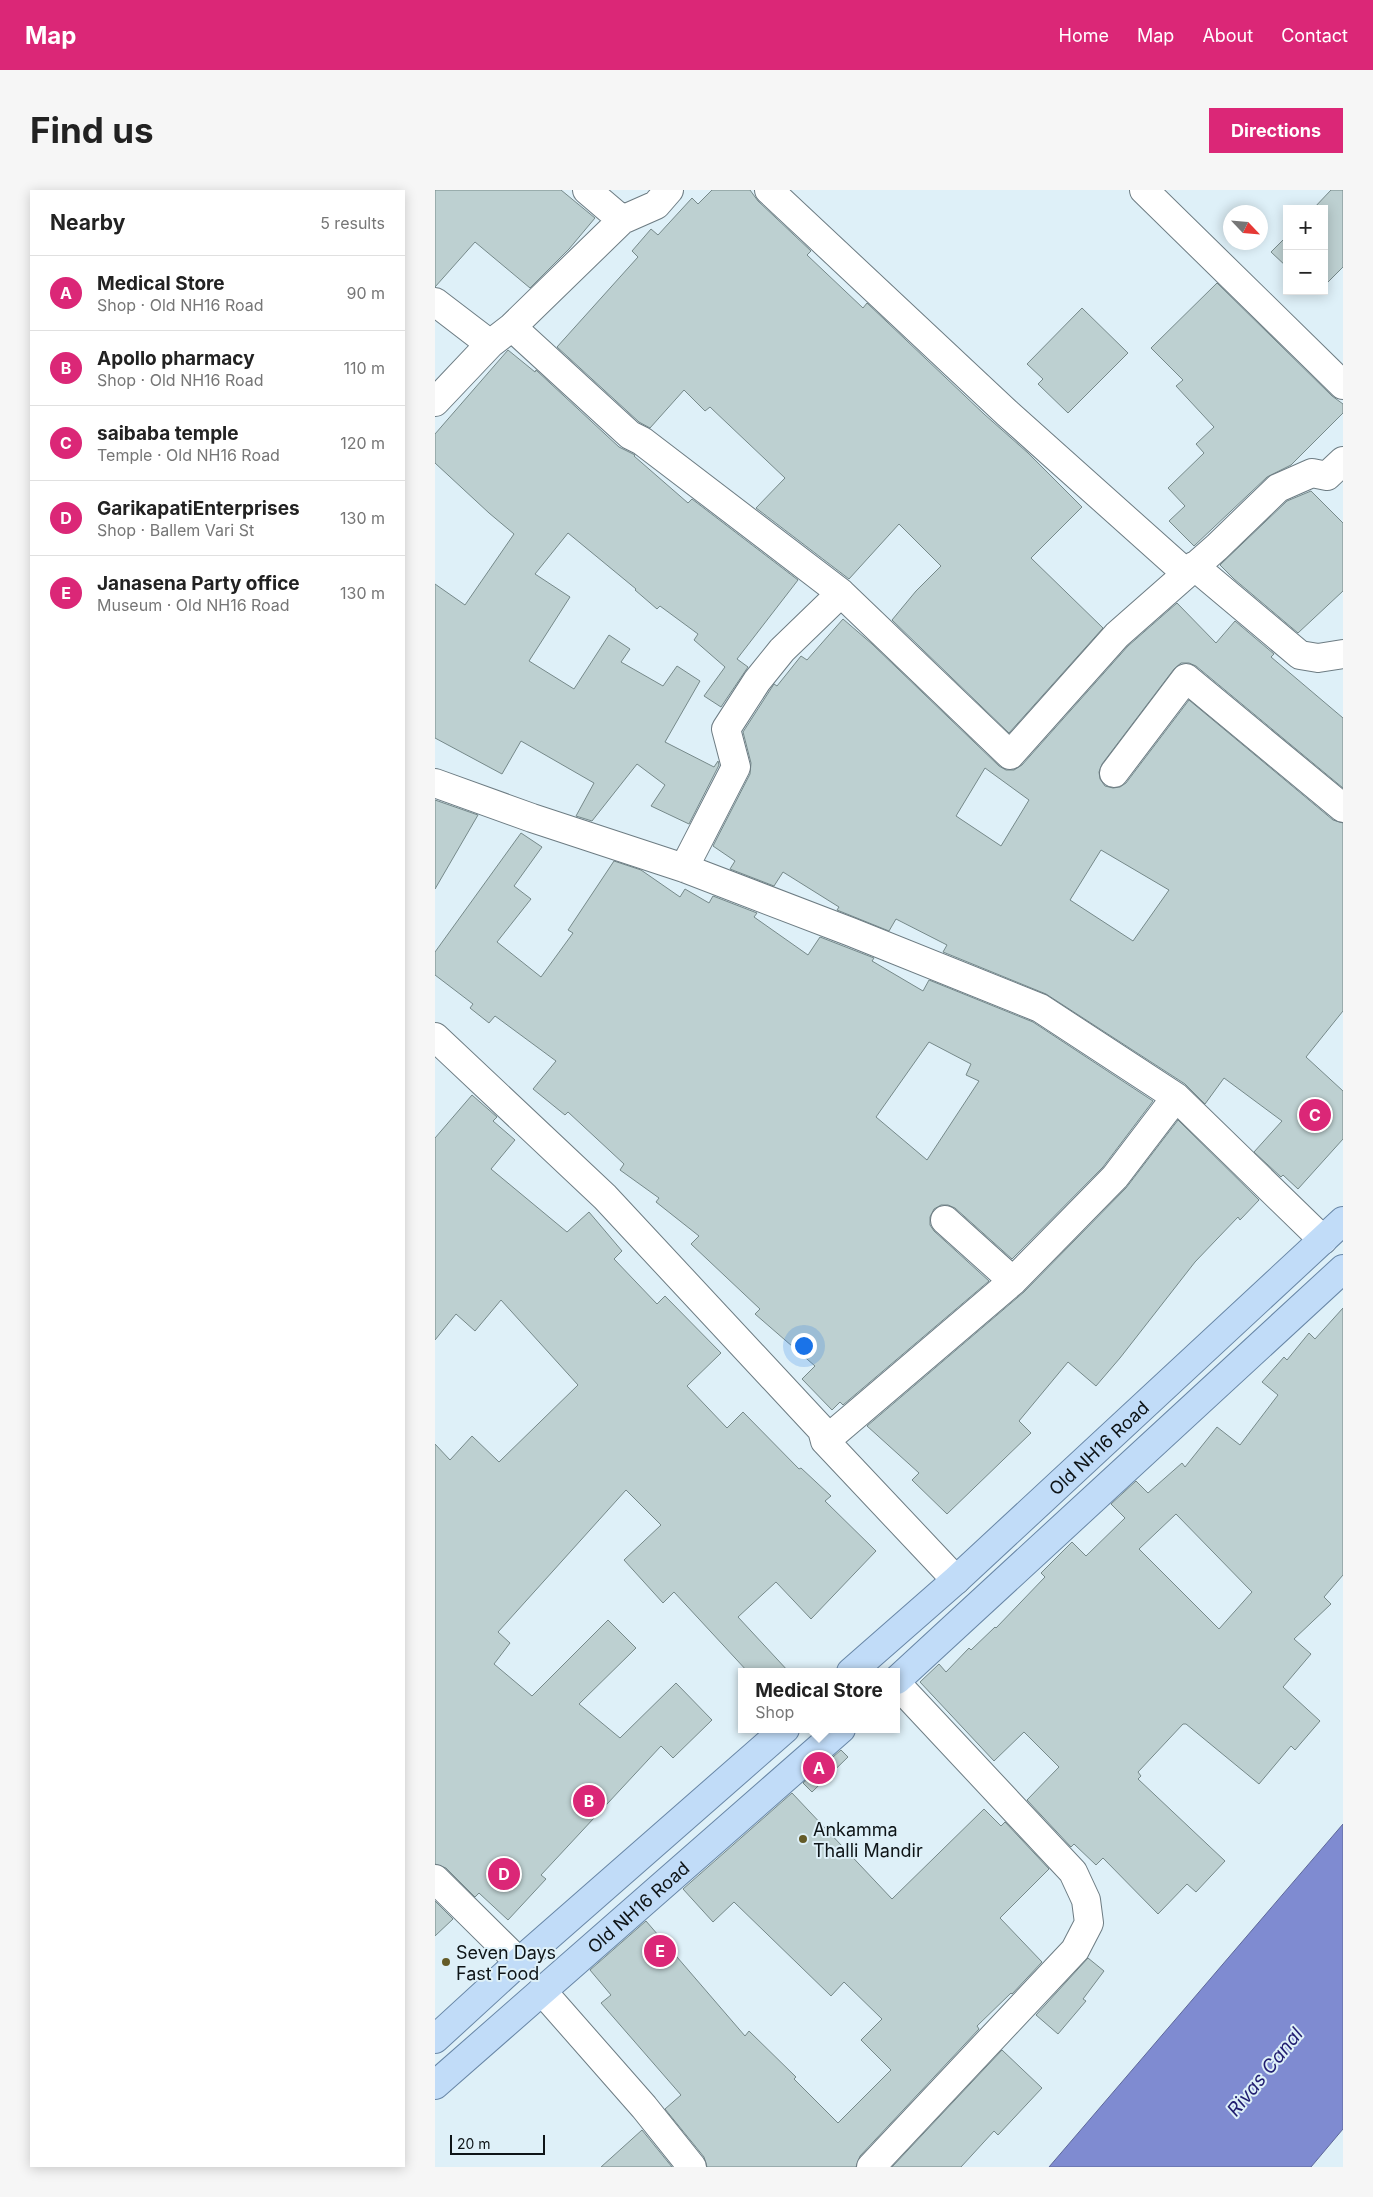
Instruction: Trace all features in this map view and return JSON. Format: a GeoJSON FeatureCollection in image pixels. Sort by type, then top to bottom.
{"type":"FeatureCollection","features":[{"type":"Feature","properties":{"kind":"main road","name":"Old NH16 Road"},"geometry":{"type":"LineString","coordinates":[[856,1668],[956,1580],[1343,1220]]}},
{"type":"Feature","properties":{"kind":"main road","name":"Old NH16 Road"},"geometry":{"type":"LineString","coordinates":[[900,1677],[1343,1269]]}},
{"type":"Feature","properties":{"kind":"main road","name":"Old NH16 Road"},"geometry":{"type":"LineString","coordinates":[[435,2039],[519,1962],[780,1733]]}},
{"type":"Feature","properties":{"kind":"main road","name":"Old NH16 Road"},"geometry":{"type":"LineString","coordinates":[[435,2085],[836,1733]]}},
{"type":"Feature","properties":{"kind":"street"},"geometry":{"type":"LineString","coordinates":[[587,190],[622,220]]}},
{"type":"Feature","properties":{"kind":"street"},"geometry":{"type":"LineString","coordinates":[[435,402],[490,344],[512,328],[622,220],[657,205],[669,190]]}},
{"type":"Feature","properties":{"kind":"street"},"geometry":{"type":"LineString","coordinates":[[769,190],[1007,413],[1190,569],[1301,655],[1318,658],[1343,654]]}},
{"type":"Feature","properties":{"kind":"street"},"geometry":{"type":"LineString","coordinates":[[1144,190],[1343,385]]}},
{"type":"Feature","properties":{"kind":"street"},"geometry":{"type":"LineString","coordinates":[[435,302],[490,344]]}},
{"type":"Feature","properties":{"kind":"street"},"geometry":{"type":"LineString","coordinates":[[512,328],[630,435],[643,441],[841,594],[1010,755],[1117,635],[1217,547],[1278,488],[1311,473],[1338,477]]}},
{"type":"Feature","properties":{"kind":"street"},"geometry":{"type":"LineString","coordinates":[[684,868],[736,766],[726,729],[757,681],[782,650],[841,594]]}},
{"type":"Feature","properties":{"kind":"street"},"geometry":{"type":"LineString","coordinates":[[1114,773],[1186,678],[1343,808]]}},
{"type":"Feature","properties":{"kind":"street"},"geometry":{"type":"LineString","coordinates":[[435,783],[532,818],[684,868],[851,932],[1040,1008],[1176,1097],[1323,1240]]}},
{"type":"Feature","properties":{"kind":"street"},"geometry":{"type":"LineString","coordinates":[[435,1037],[605,1198],[822,1430],[825,1441],[956,1580]]}},
{"type":"Feature","properties":{"kind":"street"},"geometry":{"type":"LineString","coordinates":[[825,1441],[1013,1281],[1115,1177],[1176,1097]]}},
{"type":"Feature","properties":{"kind":"street"},"geometry":{"type":"LineString","coordinates":[[945,1220],[1013,1281]]}},
{"type":"Feature","properties":{"kind":"street"},"geometry":{"type":"LineString","coordinates":[[871,2167],[1075,1950],[1089,1923],[1086,1900],[1073,1872],[900,1687]]}},
{"type":"Feature","properties":{"kind":"street"},"geometry":{"type":"LineString","coordinates":[[435,1879],[519,1962]]}},
{"type":"Feature","properties":{"kind":"street"},"geometry":{"type":"LineString","coordinates":[[542,1991],[644,2107],[692,2167]]}},
{"type":"Feature","properties":{"kind":"water","name":"Rivas Canal"},"geometry":{"type":"Polygon","coordinates":[[[1343,1824],[1343,2129],[1311,2167],[1049,2167],[1343,1824]]]}},
{"type":"Feature","properties":{"kind":"building"},"geometry":{"type":"Polygon","coordinates":[[[435,190],[561,190],[595,218],[569,249],[530,288],[475,242],[435,287],[435,190]]]}},
{"type":"Feature","properties":{"kind":"building"},"geometry":{"type":"Polygon","coordinates":[[[712,190],[750,190],[758,201],[811,251],[807,255],[863,308],[867,303],[1028,453],[1082,507],[1031,558],[1103,628],[1009,733],[892,620],[916,591],[941,566],[899,524],[849,579],[756,508],[785,478],[710,407],[705,411],[684,390],[650,428],[639,422],[557,347],[638,257],[632,251],[651,229],[658,235],[692,198],[698,204],[712,190]]]}},
{"type":"Feature","properties":{"kind":"building"},"geometry":{"type":"Polygon","coordinates":[[[1331,190],[1343,190],[1343,267],[1328,282],[1328,205],[1317,205],[1331,190]]]}},
{"type":"Feature","properties":{"kind":"building"},"geometry":{"type":"Polygon","coordinates":[[[1283,240],[1283,263],[1271,252],[1283,240]]]}},
{"type":"Feature","properties":{"kind":"building"},"geometry":{"type":"Polygon","coordinates":[[[1217,283],[1332,396],[1343,404],[1343,413],[1291,465],[1267,477],[1194,546],[1169,521],[1185,506],[1168,488],[1204,453],[1196,444],[1214,427],[1176,386],[1183,380],[1151,348],[1217,283]]]}},
{"type":"Feature","properties":{"kind":"building"},"geometry":{"type":"Polygon","coordinates":[[[1082,308],[1128,353],[1068,413],[1038,384],[1043,379],[1027,364],[1082,308]]]}},
{"type":"Feature","properties":{"kind":"building"},"geometry":{"type":"Polygon","coordinates":[[[508,350],[535,372],[536,370],[619,447],[635,455],[688,503],[692,499],[798,580],[737,659],[748,667],[721,707],[704,696],[725,667],[694,640],[698,634],[660,606],[657,609],[636,589],[568,533],[535,574],[570,597],[529,661],[574,689],[609,635],[630,649],[621,662],[663,686],[677,666],[700,681],[665,742],[714,767],[718,761],[719,765],[689,824],[651,806],[665,785],[637,764],[592,821],[576,816],[594,783],[521,741],[502,774],[435,738],[435,584],[465,605],[514,534],[435,463],[435,434],[508,350]]]}},
{"type":"Feature","properties":{"kind":"building"},"geometry":{"type":"Polygon","coordinates":[[[1311,491],[1343,523],[1343,591],[1298,633],[1220,565],[1287,501],[1311,491]]]}},
{"type":"Feature","properties":{"kind":"building"},"geometry":{"type":"Polygon","coordinates":[[[1177,603],[1216,643],[1235,621],[1274,654],[1271,657],[1343,718],[1343,788],[1196,666],[1189,663],[1181,663],[1174,669],[1102,764],[1099,772],[1100,779],[1105,786],[1120,787],[1126,783],[1189,700],[1333,820],[1343,823],[1343,1011],[1306,1057],[1343,1091],[1343,1139],[1298,1189],[1283,1175],[1281,1177],[1254,1152],[1282,1121],[1224,1078],[1205,1104],[1185,1084],[1046,994],[943,952],[947,945],[896,919],[889,931],[837,910],[839,907],[783,872],[774,886],[730,869],[735,861],[713,846],[750,774],[751,763],[743,732],[774,684],[777,686],[801,656],[807,660],[843,619],[872,644],[999,766],[1006,770],[1014,770],[1022,765],[1128,646],[1177,603]],[[985,768],[956,816],[1001,846],[1029,800],[985,768]],[[1101,850],[1070,900],[1133,941],[1169,890],[1101,850]]]}},
{"type":"Feature","properties":{"kind":"building"},"geometry":{"type":"Polygon","coordinates":[[[435,800],[478,815],[435,889],[435,800]]]}},
{"type":"Feature","properties":{"kind":"building"},"geometry":{"type":"Polygon","coordinates":[[[521,833],[542,847],[514,886],[531,899],[497,942],[541,977],[573,933],[568,930],[614,861],[641,870],[680,897],[685,889],[709,903],[713,896],[757,913],[754,917],[808,955],[820,937],[874,958],[872,961],[923,991],[929,980],[1033,1022],[1153,1101],[1103,1167],[1012,1259],[955,1208],[941,1205],[934,1209],[930,1217],[930,1225],[934,1231],[989,1281],[843,1405],[840,1402],[832,1410],[802,1379],[815,1366],[755,1314],[760,1309],[691,1244],[699,1236],[656,1202],[659,1198],[620,1170],[624,1164],[568,1112],[565,1115],[533,1089],[556,1061],[495,1016],[489,1023],[470,1008],[473,1004],[435,975],[435,952],[521,833]],[[929,1042],[876,1117],[927,1160],[979,1081],[966,1075],[971,1064],[929,1042]]]}},
{"type":"Feature","properties":{"kind":"building"},"geometry":{"type":"Polygon","coordinates":[[[472,1095],[497,1117],[493,1121],[515,1140],[491,1169],[567,1232],[589,1212],[622,1251],[614,1259],[657,1304],[665,1296],[721,1353],[687,1386],[727,1428],[743,1412],[799,1469],[801,1468],[831,1496],[825,1501],[876,1551],[811,1619],[776,1582],[738,1617],[785,1668],[744,1668],[674,1592],[663,1603],[624,1560],[661,1525],[626,1490],[498,1632],[510,1643],[494,1664],[532,1696],[608,1620],[636,1648],[579,1704],[620,1738],[676,1683],[712,1720],[673,1758],[661,1746],[541,1875],[546,1879],[508,1920],[479,1893],[475,1897],[446,1868],[435,1864],[435,1444],[450,1460],[472,1436],[499,1462],[578,1385],[501,1300],[475,1331],[456,1314],[435,1340],[435,1138],[472,1095]]]}},
{"type":"Feature","properties":{"kind":"building"},"geometry":{"type":"Polygon","coordinates":[[[1178,1120],[1259,1200],[1240,1220],[1238,1217],[1195,1262],[1096,1386],[1068,1362],[1019,1421],[1031,1433],[947,1514],[912,1480],[919,1473],[867,1426],[1024,1292],[1126,1188],[1178,1120]]]}},
{"type":"Feature","properties":{"kind":"building"},"geometry":{"type":"Polygon","coordinates":[[[1343,1308],[1343,1575],[1324,1597],[1331,1604],[1294,1639],[1311,1654],[1283,1687],[1320,1721],[1295,1750],[1291,1746],[1259,1784],[1186,1724],[1183,1724],[1138,1772],[1141,1776],[1138,1779],[1225,1861],[1196,1892],[1187,1884],[1158,1914],[1103,1858],[1096,1865],[1074,1844],[1071,1847],[1027,1800],[1059,1767],[1024,1732],[994,1761],[920,1682],[939,1664],[946,1672],[969,1648],[971,1650],[996,1628],[1045,1577],[1041,1573],[1072,1542],[1086,1556],[1125,1518],[1111,1504],[1136,1481],[1148,1493],[1182,1463],[1185,1467],[1217,1427],[1240,1445],[1278,1395],[1262,1382],[1284,1357],[1287,1360],[1309,1333],[1315,1339],[1343,1308]],[[1176,1514],[1139,1549],[1219,1629],[1252,1592],[1176,1514]]]}},
{"type":"Feature","properties":{"kind":"building"},"geometry":{"type":"Polygon","coordinates":[[[841,1750],[848,1757],[812,1792],[803,1783],[841,1750]]]}},
{"type":"Feature","properties":{"kind":"building"},"geometry":{"type":"Polygon","coordinates":[[[792,1793],[892,1899],[984,1809],[1001,1826],[1005,1822],[1049,1869],[1000,1918],[1042,1962],[1012,1994],[977,2026],[979,2029],[860,2156],[856,2167],[707,2167],[704,2157],[665,2109],[681,2095],[601,2003],[611,1995],[590,1970],[646,1921],[745,2036],[749,2031],[796,2077],[794,2079],[838,2123],[891,2070],[861,2040],[882,2019],[844,1982],[831,1996],[734,1902],[713,1922],[683,1889],[792,1793]]]}},
{"type":"Feature","properties":{"kind":"building"},"geometry":{"type":"Polygon","coordinates":[[[435,1901],[453,1919],[435,1936],[435,1901]]]}},
{"type":"Feature","properties":{"kind":"building"},"geometry":{"type":"Polygon","coordinates":[[[1088,1958],[1104,1971],[1083,1999],[1086,2001],[1058,2034],[1036,2015],[1088,1958]]]}},
{"type":"Feature","properties":{"kind":"building"},"geometry":{"type":"Polygon","coordinates":[[[1002,2050],[1042,2088],[998,2135],[994,2131],[961,2167],[892,2167],[1002,2050]]]}},
{"type":"Feature","properties":{"kind":"building"},"geometry":{"type":"Polygon","coordinates":[[[642,2130],[672,2167],[601,2167],[642,2130]]]}},
{"type":"Feature","properties":{"kind":"place","name":"saibaba temple"},"geometry":{"type":"Point","coordinates":[1315,1115]}},
{"type":"Feature","properties":{"kind":"place","name":"Medical Store"},"geometry":{"type":"Point","coordinates":[819,1768]}},
{"type":"Feature","properties":{"kind":"place","name":"Apollo pharmacy"},"geometry":{"type":"Point","coordinates":[589,1801]}},
{"type":"Feature","properties":{"kind":"place","name":"Ankamma Thalli Mandir"},"geometry":{"type":"Point","coordinates":[803,1839]}},
{"type":"Feature","properties":{"kind":"place","name":"GarikapatiEnterprises"},"geometry":{"type":"Point","coordinates":[504,1874]}},
{"type":"Feature","properties":{"kind":"place","name":"Janasena Party office"},"geometry":{"type":"Point","coordinates":[660,1951]}},
{"type":"Feature","properties":{"kind":"place","name":"Seven Days Fast Food"},"geometry":{"type":"Point","coordinates":[446,1962]}}]}
